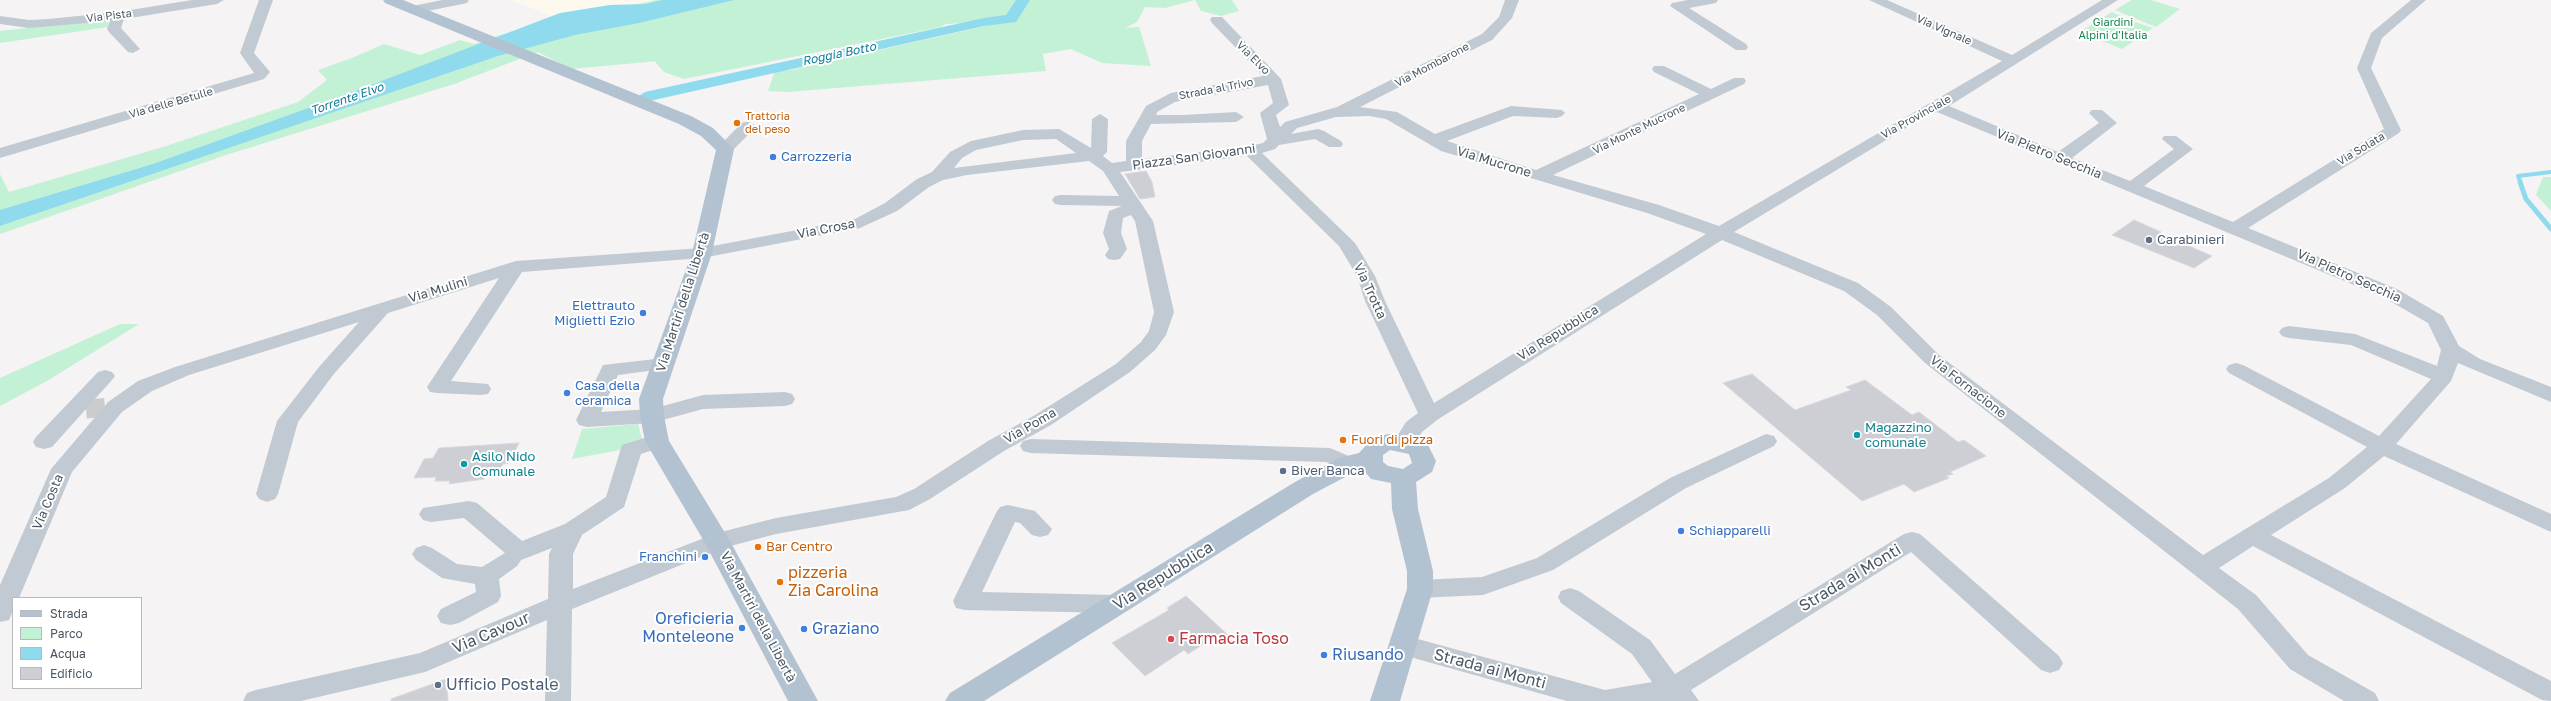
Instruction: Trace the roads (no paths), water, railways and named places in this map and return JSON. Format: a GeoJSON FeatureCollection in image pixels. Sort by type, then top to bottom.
{"type":"FeatureCollection","features":[{"type":"Feature","properties":{"kind":"main road"},"geometry":{"type":"LineString","coordinates":[[390,0],[414,3],[449,25],[467,33],[685,120],[707,132],[725,149]]}},
{"type":"Feature","properties":{"kind":"main road","name":"Via Martiri della Libertà"},"geometry":{"type":"LineString","coordinates":[[725,149],[702,253],[651,399],[652,416],[657,441],[686,492],[717,541],[803,701]]}},
{"type":"Feature","properties":{"kind":"main road"},"geometry":{"type":"LineString","coordinates":[[1404,442],[1418,449],[1424,461],[1418,472],[1403,477],[1380,473],[1359,461],[1371,453],[1380,444],[1404,442]]}},
{"type":"Feature","properties":{"kind":"main road","name":"Via Repubblica"},"geometry":{"type":"LineString","coordinates":[[960,701],[1304,488],[1359,461]]}},
{"type":"Feature","properties":{"kind":"main road"},"geometry":{"type":"LineString","coordinates":[[1385,701],[1420,589],[1420,571],[1405,509],[1403,477]]}},
{"type":"Feature","properties":{"kind":"street","name":"Via Pista"},"geometry":{"type":"LineString","coordinates":[[7,21],[48,23],[118,16],[217,0]]}},
{"type":"Feature","properties":{"kind":"street","name":"Via delle Betulle"},"geometry":{"type":"LineString","coordinates":[[0,153],[259,76],[263,72],[247,52],[266,0]]}},
{"type":"Feature","properties":{"kind":"street"},"geometry":{"type":"LineString","coordinates":[[414,3],[433,0]]}},
{"type":"Feature","properties":{"kind":"street"},"geometry":{"type":"LineString","coordinates":[[414,3],[462,0]]}},
{"type":"Feature","properties":{"kind":"street"},"geometry":{"type":"LineString","coordinates":[[449,25],[452,15],[467,0]]}},
{"type":"Feature","properties":{"kind":"street","name":"Via Mombarone"},"geometry":{"type":"LineString","coordinates":[[1335,112],[1391,87],[1487,37],[1505,18],[1512,0]]}},
{"type":"Feature","properties":{"kind":"street"},"geometry":{"type":"LineString","coordinates":[[1711,0],[1677,6],[1741,47]]}},
{"type":"Feature","properties":{"kind":"street","name":"Via Vignale"},"geometry":{"type":"LineString","coordinates":[[1876,0],[2012,60]]}},
{"type":"Feature","properties":{"kind":"street","name":"Via Provinciale"},"geometry":{"type":"LineString","coordinates":[[1721,234],[1921,113],[1937,107],[2111,0]]}},
{"type":"Feature","properties":{"kind":"street","name":"Via Solata"},"geometry":{"type":"LineString","coordinates":[[2236,228],[2393,130],[2364,68],[2376,36],[2417,0]]}},
{"type":"Feature","properties":{"kind":"street"},"geometry":{"type":"LineString","coordinates":[[118,16],[114,29],[133,49]]}},
{"type":"Feature","properties":{"kind":"street","name":"Via Elvo"},"geometry":{"type":"LineString","coordinates":[[1217,20],[1274,79],[1281,105],[1268,113],[1276,141]]}},
{"type":"Feature","properties":{"kind":"street"},"geometry":{"type":"LineString","coordinates":[[0,29],[7,21]]}},
{"type":"Feature","properties":{"kind":"street"},"geometry":{"type":"LineString","coordinates":[[1659,69],[1710,94]]}},
{"type":"Feature","properties":{"kind":"street","name":"Strada al Trivo"},"geometry":{"type":"LineString","coordinates":[[1134,166],[1134,141],[1151,109],[1171,98],[1274,79]]}},
{"type":"Feature","properties":{"kind":"street","name":"Via Monte Mucrone"},"geometry":{"type":"LineString","coordinates":[[1538,176],[1739,81]]}},
{"type":"Feature","properties":{"kind":"street","name":"Via Pietro Secchia"},"geometry":{"type":"LineString","coordinates":[[1937,107],[2060,159],[2236,228],[2390,292],[2436,320],[2451,350]]}},
{"type":"Feature","properties":{"kind":"street","name":"Via Mucrone"},"geometry":{"type":"LineString","coordinates":[[1276,141],[1291,125],[1335,112],[1369,111],[1391,115],[1447,148],[1489,162],[1653,209],[1721,234]]}},
{"type":"Feature","properties":{"kind":"street"},"geometry":{"type":"LineString","coordinates":[[1435,140],[1511,111],[1557,113]]}},
{"type":"Feature","properties":{"kind":"street"},"geometry":{"type":"LineString","coordinates":[[2060,159],[2109,123],[2097,113]]}},
{"type":"Feature","properties":{"kind":"street"},"geometry":{"type":"LineString","coordinates":[[1145,119],[1236,117]]}},
{"type":"Feature","properties":{"kind":"street"},"geometry":{"type":"LineString","coordinates":[[1092,156],[1099,152],[1098,127],[1100,119]]}},
{"type":"Feature","properties":{"kind":"street"},"geometry":{"type":"LineString","coordinates":[[725,149],[748,126]]}},
{"type":"Feature","properties":{"kind":"street","name":"Via Crosa"},"geometry":{"type":"LineString","coordinates":[[938,176],[956,155],[971,146],[1023,135],[1059,134],[1109,168]]}},
{"type":"Feature","properties":{"kind":"street"},"geometry":{"type":"LineString","coordinates":[[1276,141],[1318,134],[1335,144]]}},
{"type":"Feature","properties":{"kind":"street"},"geometry":{"type":"LineString","coordinates":[[2132,187],[2185,149],[2170,139]]}},
{"type":"Feature","properties":{"kind":"street","name":"Piazza San Giovanni"},"geometry":{"type":"LineString","coordinates":[[1109,168],[1251,151],[1269,146],[1276,141]]}},
{"type":"Feature","properties":{"kind":"street","name":"Via Trotta"},"geometry":{"type":"LineString","coordinates":[[1251,151],[1346,243],[1366,276],[1375,301],[1429,415]]}},
{"type":"Feature","properties":{"kind":"street","name":"Via Crosa"},"geometry":{"type":"LineString","coordinates":[[702,253],[860,223],[891,208],[923,183],[938,176],[967,170],[1092,156]]}},
{"type":"Feature","properties":{"kind":"street","name":"Via Poma"},"geometry":{"type":"LineString","coordinates":[[717,541],[776,526],[901,504],[922,494],[996,446],[1043,420],[1123,368],[1148,346],[1160,331],[1164,312],[1144,221],[1109,168]]}},
{"type":"Feature","properties":{"kind":"street"},"geometry":{"type":"LineString","coordinates":[[1061,200],[1132,204]]}},
{"type":"Feature","properties":{"kind":"street"},"geometry":{"type":"LineString","coordinates":[[1114,255],[1118,249],[1112,233],[1115,215],[1132,204]]}},
{"type":"Feature","properties":{"kind":"street","name":"Via Repubblica"},"geometry":{"type":"LineString","coordinates":[[1404,442],[1414,427],[1429,415],[1658,270],[1721,234]]}},
{"type":"Feature","properties":{"kind":"street","name":"Via Fornacione"},"geometry":{"type":"LineString","coordinates":[[1721,234],[1851,287],[1884,311],[1932,359],[2200,568]]}},
{"type":"Feature","properties":{"kind":"street","name":"Via Mulini"},"geometry":{"type":"LineString","coordinates":[[182,371],[384,306],[516,267],[702,253]]}},
{"type":"Feature","properties":{"kind":"street"},"geometry":{"type":"LineString","coordinates":[[481,389],[437,387],[516,267]]}},
{"type":"Feature","properties":{"kind":"street"},"geometry":{"type":"LineString","coordinates":[[267,494],[288,421],[326,371],[384,306]]}},
{"type":"Feature","properties":{"kind":"street"},"geometry":{"type":"LineString","coordinates":[[2289,332],[2355,340],[2444,378]]}},
{"type":"Feature","properties":{"kind":"street"},"geometry":{"type":"LineString","coordinates":[[2366,701],[2299,662],[2247,602],[2200,568],[2254,536],[2337,483],[2382,446],[2444,378],[2451,350],[2473,363],[2551,395]]}},
{"type":"Feature","properties":{"kind":"street"},"geometry":{"type":"LineString","coordinates":[[664,364],[610,369],[586,420],[652,416],[703,398],[785,399]]}},
{"type":"Feature","properties":{"kind":"street"},"geometry":{"type":"LineString","coordinates":[[2236,369],[2382,446],[2551,524]]}},
{"type":"Feature","properties":{"kind":"street","name":"Via Costa"},"geometry":{"type":"LineString","coordinates":[[0,613],[62,469],[112,407],[145,386],[182,371]]}},
{"type":"Feature","properties":{"kind":"street"},"geometry":{"type":"LineString","coordinates":[[44,442],[79,409],[105,376]]}},
{"type":"Feature","properties":{"kind":"street"},"geometry":{"type":"LineString","coordinates":[[1420,589],[1483,586],[1544,564],[1678,483],[1766,440]]}},
{"type":"Feature","properties":{"kind":"street"},"geometry":{"type":"LineString","coordinates":[[431,514],[469,509],[519,552],[573,530],[616,501],[630,460],[630,450],[657,441]]}},
{"type":"Feature","properties":{"kind":"street"},"geometry":{"type":"LineString","coordinates":[[1031,446],[1330,455],[1359,461]]}},
{"type":"Feature","properties":{"kind":"street"},"geometry":{"type":"LineString","coordinates":[[1040,529],[1026,517],[1008,513],[965,601],[1117,604]]}},
{"type":"Feature","properties":{"kind":"street"},"geometry":{"type":"LineString","coordinates":[[558,701],[561,554],[573,530]]}},
{"type":"Feature","properties":{"kind":"street"},"geometry":{"type":"LineString","coordinates":[[2254,536],[2551,693]]}},
{"type":"Feature","properties":{"kind":"street","name":"Strada ai Monti"},"geometry":{"type":"LineString","coordinates":[[1403,644],[1605,701],[1679,695],[1912,540],[2050,664]]}},
{"type":"Feature","properties":{"kind":"street","name":"Via Cavour"},"geometry":{"type":"LineString","coordinates":[[256,701],[425,662],[560,604],[717,541]]}},
{"type":"Feature","properties":{"kind":"street"},"geometry":{"type":"LineString","coordinates":[[424,554],[451,572],[486,576],[509,560]]}},
{"type":"Feature","properties":{"kind":"street"},"geometry":{"type":"LineString","coordinates":[[450,616],[489,596],[486,576]]}},
{"type":"Feature","properties":{"kind":"street"},"geometry":{"type":"LineString","coordinates":[[1570,597],[1641,647],[1679,695]]}},
{"type":"Feature","properties":{"kind":"water","name":"Torrente Elvo"},"geometry":{"type":"Polygon","coordinates":[[[662,0],[734,0],[639,23],[575,35],[498,56],[0,226],[0,210],[153,164],[350,93],[560,13],[610,5],[646,4],[662,0]]]}},
{"type":"Feature","properties":{"kind":"waterway","name":"Roggia Botto"},"geometry":{"type":"LineString","coordinates":[[645,97],[984,22],[1011,19],[1023,0]]}},
{"type":"Feature","properties":{"kind":"waterway"},"geometry":{"type":"LineString","coordinates":[[2521,183],[2518,176],[2551,172]]}},
{"type":"Feature","properties":{"kind":"waterway"},"geometry":{"type":"LineString","coordinates":[[2520,182],[2526,199],[2551,229]]}},
{"type":"Feature","properties":{"kind":"tunnel"},"geometry":{"type":"LineString","coordinates":[[86,409],[109,407]]}},
{"type":"Feature","properties":{"kind":"place","name":"Trattoria del peso"},"geometry":{"type":"Point","coordinates":[737,123]}},
{"type":"Feature","properties":{"kind":"place","name":"Carrozzeria"},"geometry":{"type":"Point","coordinates":[773,157]}},
{"type":"Feature","properties":{"kind":"place","name":"Carabinieri"},"geometry":{"type":"Point","coordinates":[2149,240]}},
{"type":"Feature","properties":{"kind":"place","name":"Elettrauto Miglietti Ezio"},"geometry":{"type":"Point","coordinates":[643,313]}},
{"type":"Feature","properties":{"kind":"place","name":"Casa della ceramica"},"geometry":{"type":"Point","coordinates":[567,393]}},
{"type":"Feature","properties":{"kind":"place","name":"Magazzino comunale"},"geometry":{"type":"Point","coordinates":[1857,435]}},
{"type":"Feature","properties":{"kind":"place","name":"Fuori di pizza"},"geometry":{"type":"Point","coordinates":[1343,440]}},
{"type":"Feature","properties":{"kind":"place","name":"Asilo Nido Comunale"},"geometry":{"type":"Point","coordinates":[464,464]}},
{"type":"Feature","properties":{"kind":"place","name":"Biver Banca"},"geometry":{"type":"Point","coordinates":[1283,471]}},
{"type":"Feature","properties":{"kind":"place","name":"Schiapparelli"},"geometry":{"type":"Point","coordinates":[1681,531]}},
{"type":"Feature","properties":{"kind":"place","name":"Bar Centro"},"geometry":{"type":"Point","coordinates":[758,547]}},
{"type":"Feature","properties":{"kind":"place","name":"Franchini"},"geometry":{"type":"Point","coordinates":[705,557]}},
{"type":"Feature","properties":{"kind":"place","name":"pizzeria Zia Carolina"},"geometry":{"type":"Point","coordinates":[780,582]}},
{"type":"Feature","properties":{"kind":"place","name":"Oreficieria Monteleone"},"geometry":{"type":"Point","coordinates":[742,628]}},
{"type":"Feature","properties":{"kind":"place","name":"Graziano"},"geometry":{"type":"Point","coordinates":[804,629]}},
{"type":"Feature","properties":{"kind":"place","name":"Farmacia Toso"},"geometry":{"type":"Point","coordinates":[1171,639]}},
{"type":"Feature","properties":{"kind":"place","name":"Riusando"},"geometry":{"type":"Point","coordinates":[1324,655]}},
{"type":"Feature","properties":{"kind":"place","name":"Ufficio Postale"},"geometry":{"type":"Point","coordinates":[438,685]}},
{"type":"Feature","properties":{"kind":"park label","name":"Giardini Alpini d'Italia"},"geometry":{"type":"Point","coordinates":[2113,29]}}]}
